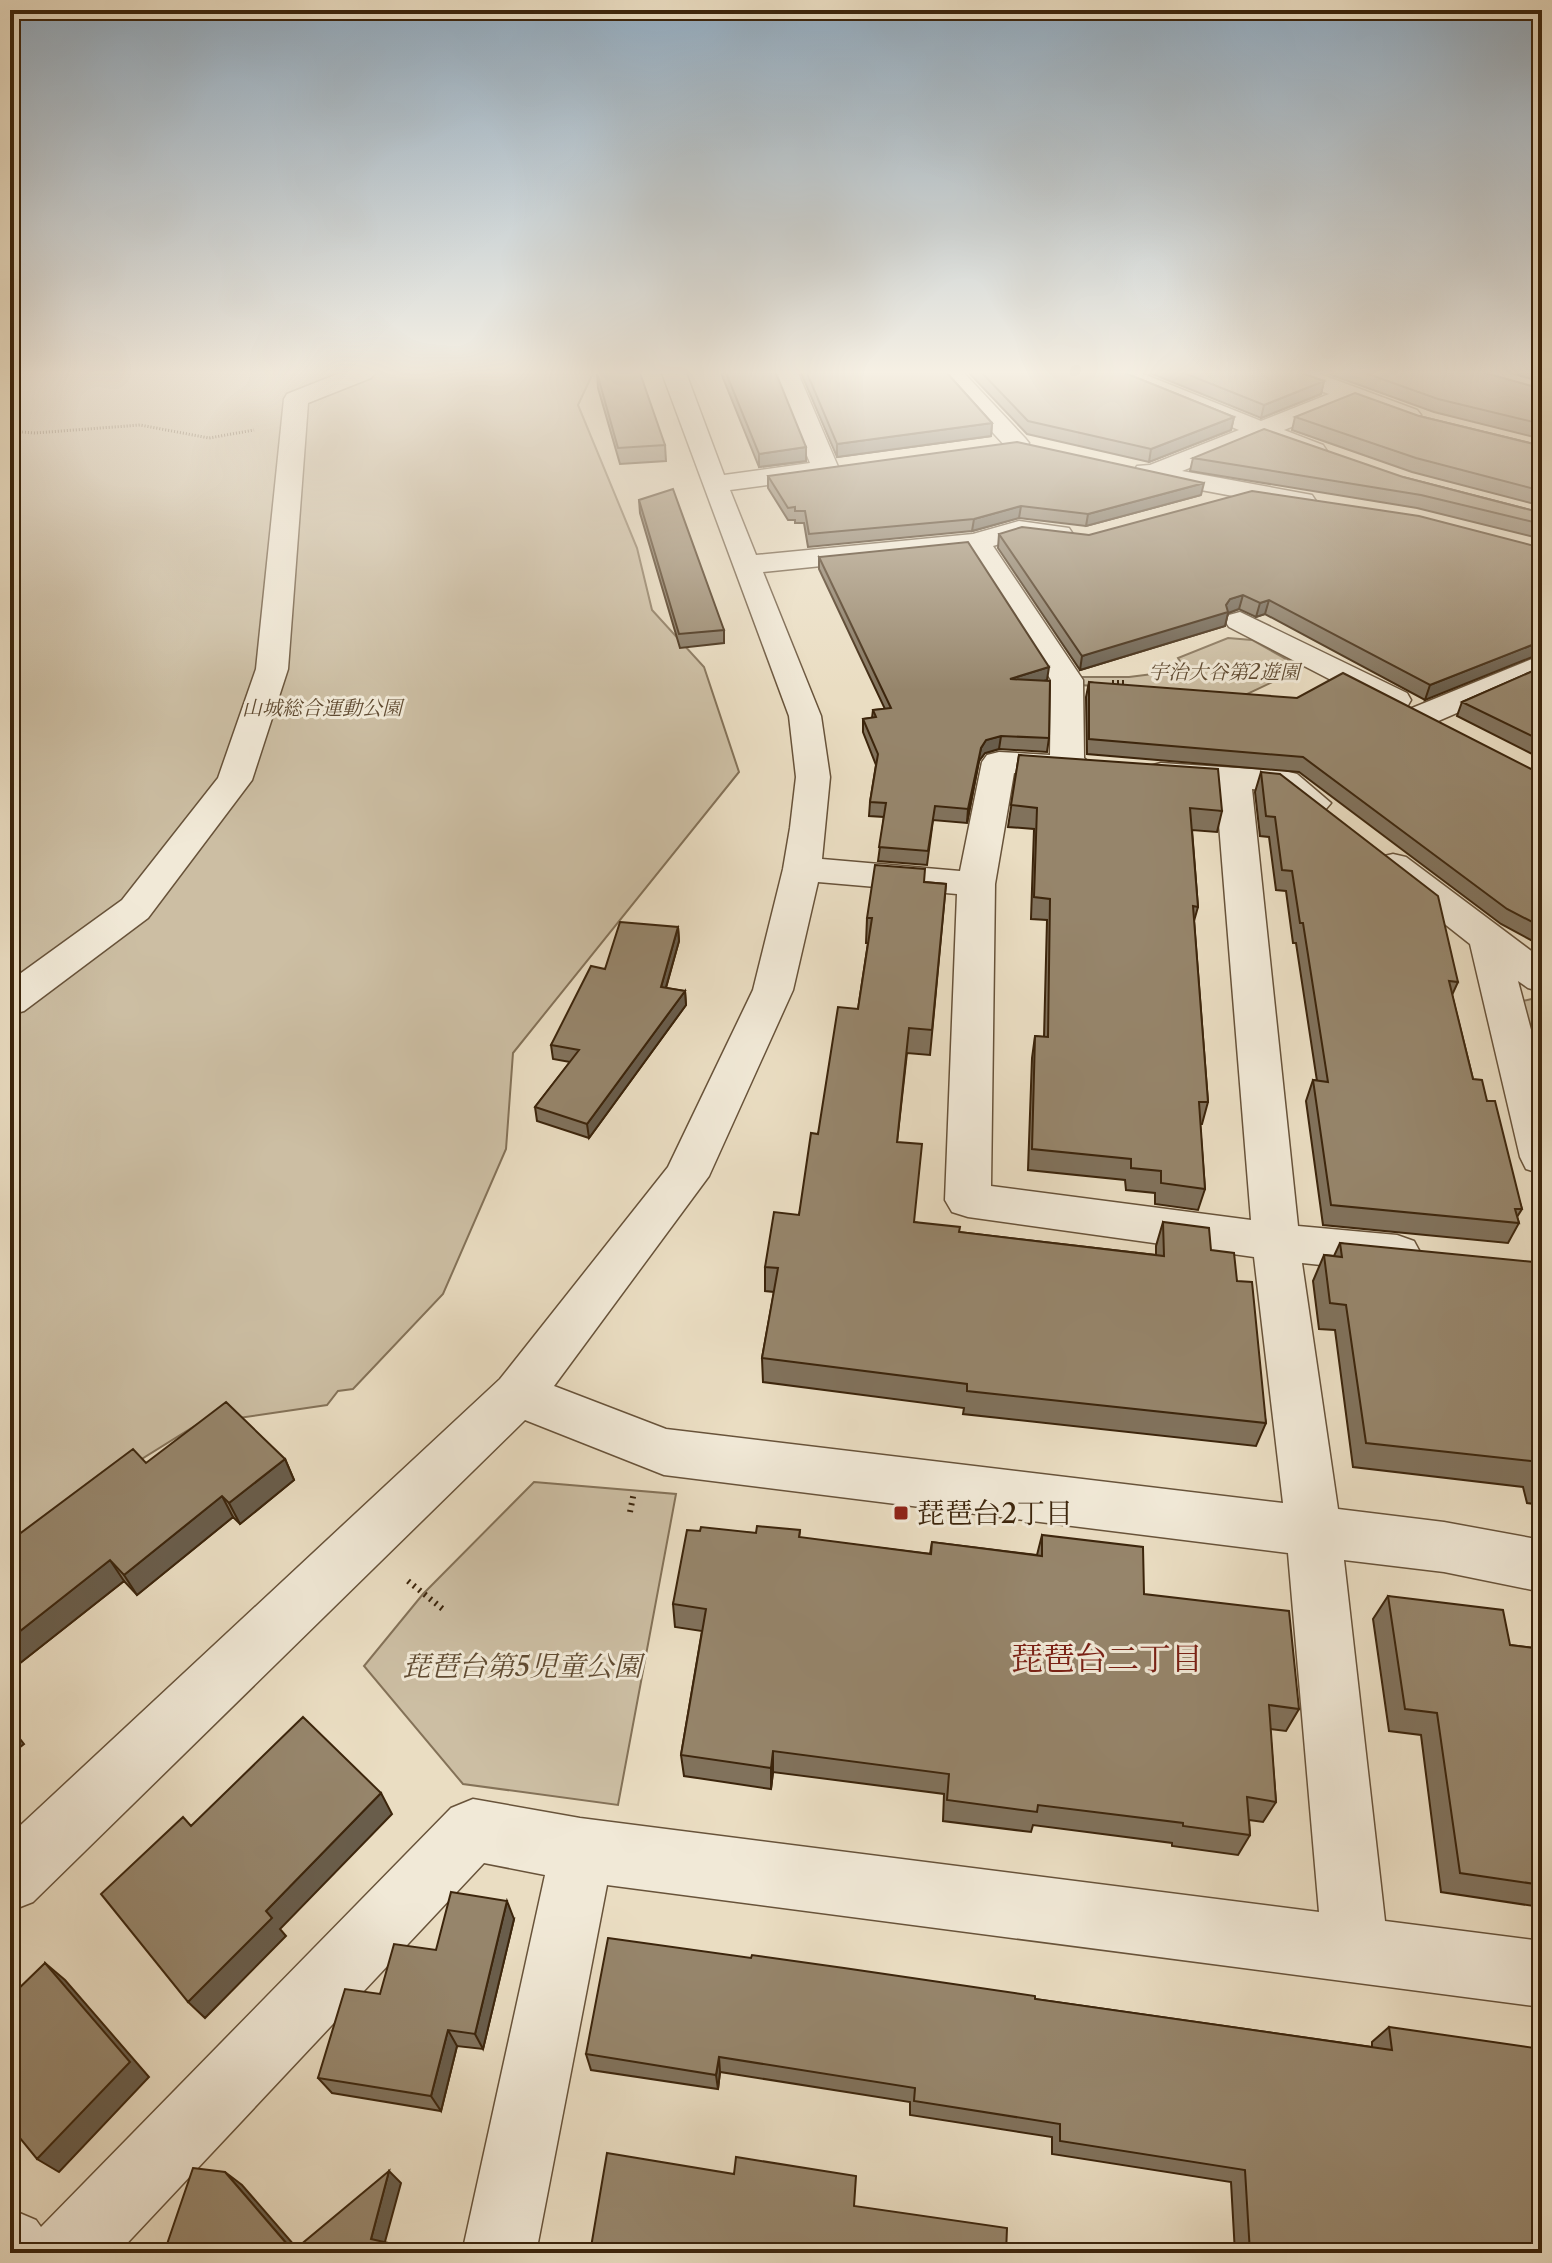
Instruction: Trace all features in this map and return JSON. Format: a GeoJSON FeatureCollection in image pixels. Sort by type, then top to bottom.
{"type":"FeatureCollection","features":[{"type":"Feature","properties":{"kind":"street"},"geometry":{"type":"LineString","coordinates":[[10,1001],[135,909],[235,780],[272,669],[289,479]]}},
{"type":"Feature","properties":{"kind":"street"},"geometry":{"type":"LineString","coordinates":[[10,1879],[518,1394],[686,1176],[773,990],[802,869],[813,777],[805,716],[712,479]]}},
{"type":"Feature","properties":{"kind":"street"},"geometry":{"type":"LineString","coordinates":[[714,484],[754,479]]}},
{"type":"Feature","properties":{"kind":"street"},"geometry":{"type":"LineString","coordinates":[[1174,479],[1326,505]]}},
{"type":"Feature","properties":{"kind":"street"},"geometry":{"type":"LineString","coordinates":[[1191,510],[1252,494]]}},
{"type":"Feature","properties":{"kind":"street"},"geometry":{"type":"LineString","coordinates":[[746,565],[976,542],[1019,529],[1086,538]]}},
{"type":"Feature","properties":{"kind":"street"},"geometry":{"type":"LineString","coordinates":[[976,542],[1067,680],[1067,766]]}},
{"type":"Feature","properties":{"kind":"street"},"geometry":{"type":"LineString","coordinates":[[1240,621],[1463,735]]}},
{"type":"Feature","properties":{"kind":"street"},"geometry":{"type":"LineString","coordinates":[[1424,715],[1542,664]]}},
{"type":"Feature","properties":{"kind":"street"},"geometry":{"type":"LineString","coordinates":[[1433,1257],[1276,1242],[968,1200],[976,884],[999,762],[1285,781],[1542,979]]}},
{"type":"Feature","properties":{"kind":"street"},"geometry":{"type":"LineString","coordinates":[[1233,778],[1276,1242],[1314,1533],[1355,1948]]}},
{"type":"Feature","properties":{"kind":"street"},"geometry":{"type":"LineString","coordinates":[[802,869],[976,884]]}},
{"type":"Feature","properties":{"kind":"street"},"geometry":{"type":"LineString","coordinates":[[1488,939],[1542,1157]]}},
{"type":"Feature","properties":{"kind":"street"},"geometry":{"type":"LineString","coordinates":[[518,1394],[664,1452],[1444,1547],[1542,1566]]}},
{"type":"Feature","properties":{"kind":"street"},"geometry":{"type":"LineString","coordinates":[[67,2253],[473,1830],[582,1851],[1542,1974]]}},
{"type":"Feature","properties":{"kind":"street"},"geometry":{"type":"LineString","coordinates":[[499,2253],[582,1851]]}},
{"type":"Feature","properties":{"kind":"street"},"geometry":{"type":"LineString","coordinates":[[10,2246],[15,2253]]}},
{"type":"Feature","properties":{"kind":"path"},"geometry":{"type":"LineString","coordinates":[[408,1581],[444,1610]]}},
{"type":"Feature","properties":{"kind":"green space","name":"山城総合運動公園"},"geometry":{"type":"Polygon","coordinates":[[[10,479],[608,479],[637,548],[652,610],[704,667],[739,772],[513,1053],[506,1149],[443,1294],[353,1389],[338,1391],[327,1405],[198,1424],[10,1541],[10,479]]]}},
{"type":"Feature","properties":{"kind":"green space","name":"宇治大谷第2遊園"},"geometry":{"type":"Polygon","coordinates":[[[1228,638],[1252,640],[1302,668],[1243,696],[1080,685],[1080,677],[1129,677],[1185,670],[1178,658],[1228,638]]]}},
{"type":"Feature","properties":{"kind":"green space"},"geometry":{"type":"Polygon","coordinates":[[[1536,998],[1542,1000],[1542,1110],[1514,1003],[1536,998]]]}},
{"type":"Feature","properties":{"kind":"green space","name":"琵琶台第5児童公園"},"geometry":{"type":"Polygon","coordinates":[[[534,1482],[676,1494],[618,1805],[463,1784],[364,1666],[423,1594],[534,1482]]]}},
{"type":"Feature","properties":{"kind":"building"},"geometry":{"type":"Polygon","coordinates":[[[770,479],[1184,479],[1204,483],[1088,514],[1021,506],[974,519],[809,534],[805,511],[788,508],[770,479]]]}},
{"type":"Feature","properties":{"kind":"building"},"geometry":{"type":"Polygon","coordinates":[[[1320,479],[1409,479],[1542,513],[1542,524],[1421,495],[1320,479]]]}},
{"type":"Feature","properties":{"kind":"building"},"geometry":{"type":"Polygon","coordinates":[[[1495,479],[1542,479],[1542,491],[1495,479]]]}},
{"type":"Feature","properties":{"kind":"building"},"geometry":{"type":"Polygon","coordinates":[[[673,489],[724,630],[679,634],[639,500],[673,489]]]}},
{"type":"Feature","properties":{"kind":"building"},"geometry":{"type":"Polygon","coordinates":[[[1252,491],[1419,516],[1542,548],[1542,641],[1430,685],[1269,600],[1260,603],[1243,595],[1230,599],[1226,605],[1228,612],[1082,656],[999,534],[1022,527],[1089,535],[1252,491]]]}},
{"type":"Feature","properties":{"kind":"building"},"geometry":{"type":"Polygon","coordinates":[[[968,542],[1049,667],[1010,679],[1050,681],[1049,738],[1001,736],[986,740],[981,748],[968,809],[935,806],[928,851],[879,847],[886,803],[870,802],[878,754],[863,719],[876,717],[873,710],[891,708],[819,557],[968,542]]]}},
{"type":"Feature","properties":{"kind":"building"},"geometry":{"type":"Polygon","coordinates":[[[1542,667],[1542,741],[1462,702],[1542,667]]]}},
{"type":"Feature","properties":{"kind":"building"},"geometry":{"type":"Polygon","coordinates":[[[1343,673],[1542,772],[1542,927],[1507,909],[1303,757],[1089,739],[1089,682],[1297,698],[1343,673]]]}},
{"type":"Feature","properties":{"kind":"building"},"geometry":{"type":"Polygon","coordinates":[[[1019,755],[1218,769],[1222,811],[1190,808],[1198,907],[1193,906],[1208,1102],[1199,1102],[1205,1189],[1161,1183],[1161,1171],[1131,1168],[1131,1159],[1032,1149],[1035,1036],[1048,1037],[1050,899],[1034,897],[1037,808],[1011,805],[1019,755]]]}},
{"type":"Feature","properties":{"kind":"building"},"geometry":{"type":"Polygon","coordinates":[[[1261,772],[1280,774],[1438,896],[1458,982],[1449,981],[1473,1079],[1482,1080],[1487,1101],[1495,1101],[1522,1209],[1515,1209],[1519,1223],[1331,1205],[1313,1080],[1328,1082],[1303,923],[1300,923],[1292,871],[1282,870],[1275,817],[1266,816],[1261,772]]]}},
{"type":"Feature","properties":{"kind":"building"},"geometry":{"type":"Polygon","coordinates":[[[875,865],[925,869],[924,882],[946,884],[932,1030],[909,1028],[897,1142],[922,1144],[914,1222],[960,1227],[959,1232],[1164,1256],[1163,1222],[1209,1228],[1211,1250],[1234,1253],[1237,1281],[1252,1282],[1266,1423],[967,1391],[967,1384],[762,1358],[778,1268],[765,1267],[774,1212],[799,1215],[811,1133],[818,1134],[838,1007],[858,1009],[872,918],[867,918],[875,865]]]}},
{"type":"Feature","properties":{"kind":"building"},"geometry":{"type":"Polygon","coordinates":[[[620,922],[678,927],[661,987],[685,991],[587,1124],[535,1107],[579,1050],[551,1045],[591,966],[605,969],[620,922]]]}},
{"type":"Feature","properties":{"kind":"building"},"geometry":{"type":"Polygon","coordinates":[[[1340,1243],[1534,1262],[1542,1292],[1542,1470],[1540,1462],[1366,1443],[1346,1305],[1330,1303],[1324,1255],[1342,1257],[1340,1243]]]}},
{"type":"Feature","properties":{"kind":"building"},"geometry":{"type":"Polygon","coordinates":[[[226,1402],[285,1459],[229,1503],[222,1496],[124,1575],[110,1560],[10,1639],[10,1541],[133,1449],[146,1463],[226,1402]]]}},
{"type":"Feature","properties":{"kind":"building"},"geometry":{"type":"Polygon","coordinates":[[[757,1526],[800,1530],[799,1537],[931,1554],[932,1542],[1042,1556],[1042,1535],[1143,1547],[1144,1594],[1289,1611],[1299,1709],[1269,1705],[1276,1802],[1247,1797],[1250,1835],[1183,1826],[1183,1823],[1038,1805],[1037,1812],[947,1800],[949,1774],[773,1751],[771,1768],[681,1755],[706,1609],[673,1604],[687,1530],[700,1531],[701,1527],[756,1533],[757,1526]]]}},
{"type":"Feature","properties":{"kind":"building"},"geometry":{"type":"Polygon","coordinates":[[[1388,1596],[1503,1610],[1510,1645],[1542,1649],[1542,1885],[1460,1873],[1437,1713],[1405,1709],[1388,1596]]]}},
{"type":"Feature","properties":{"kind":"building"},"geometry":{"type":"Polygon","coordinates":[[[303,1717],[381,1793],[266,1911],[272,1918],[188,2002],[101,1894],[183,1817],[191,1826],[303,1717]]]}},
{"type":"Feature","properties":{"kind":"building"},"geometry":{"type":"Polygon","coordinates":[[[451,1892],[507,1901],[475,2034],[448,2030],[431,2096],[318,2078],[345,1989],[380,1994],[394,1944],[436,1950],[451,1892]]]}},
{"type":"Feature","properties":{"kind":"building"},"geometry":{"type":"Polygon","coordinates":[[[608,1938],[844,1968],[1392,2050],[1389,2027],[1542,2049],[1542,2253],[1250,2253],[1245,2170],[1060,2141],[1060,2124],[914,2101],[915,2088],[719,2057],[716,2075],[586,2054],[608,1938]]]}},
{"type":"Feature","properties":{"kind":"building"},"geometry":{"type":"Polygon","coordinates":[[[45,1963],[130,2062],[37,2159],[10,2126],[10,1997],[45,1963]]]}},
{"type":"Feature","properties":{"kind":"building"},"geometry":{"type":"Polygon","coordinates":[[[607,2153],[734,2174],[736,2157],[856,2176],[854,2206],[1007,2228],[1006,2253],[590,2253],[607,2153]]]}},
{"type":"Feature","properties":{"kind":"building"},"geometry":{"type":"Polygon","coordinates":[[[193,2168],[225,2172],[293,2251],[389,2171],[371,2239],[397,2245],[395,2253],[164,2253],[193,2168]]]}},
{"type":"Feature","properties":{"kind":"place","name":"琵琶台2丁目"},"geometry":{"type":"Point","coordinates":[901,1513]}},
{"type":"Feature","properties":{"kind":"district","name":"琵琶台二丁目"},"geometry":{"type":"Point","coordinates":[1107,1658]}}]}
